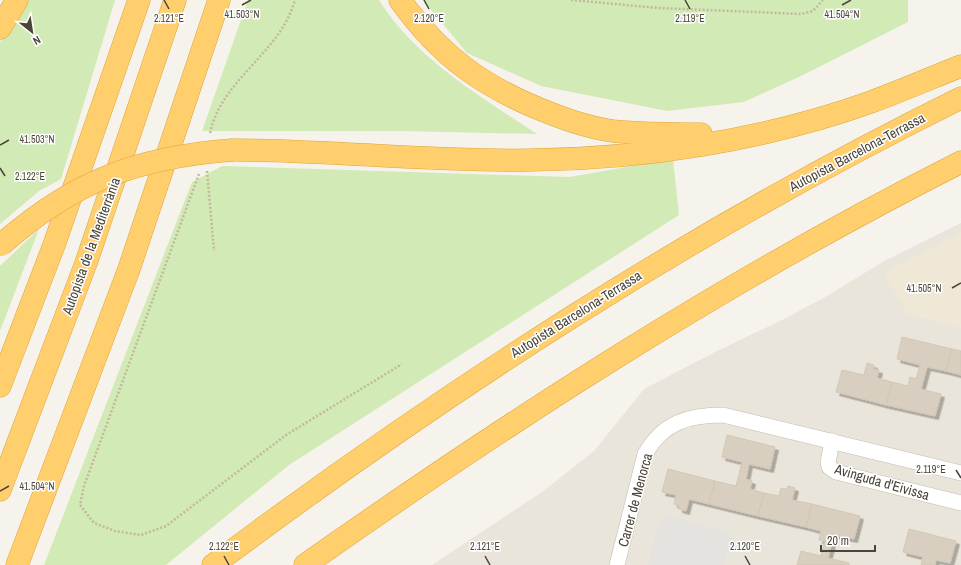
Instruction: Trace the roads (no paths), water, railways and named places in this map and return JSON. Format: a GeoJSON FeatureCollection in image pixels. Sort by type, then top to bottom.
{"type":"FeatureCollection","features":[{"type":"Feature","properties":{"kind":"highway"},"geometry":{"type":"LineString","coordinates":[[0,9],[6,0]]}},
{"type":"Feature","properties":{"kind":"highway"},"geometry":{"type":"LineString","coordinates":[[0,28],[17,0]]}},
{"type":"Feature","properties":{"kind":"highway"},"geometry":{"type":"LineString","coordinates":[[0,386],[54,245],[139,0]]}},
{"type":"Feature","properties":{"kind":"highway","name":"Autopista de la Mediterrània"},"geometry":{"type":"LineString","coordinates":[[0,490],[86,263],[175,0]]}},
{"type":"Feature","properties":{"kind":"highway"},"geometry":{"type":"LineString","coordinates":[[16,565],[126,276],[219,0]]}},
{"type":"Feature","properties":{"kind":"highway"},"geometry":{"type":"LineString","coordinates":[[400,0],[412,17],[439,45],[475,76],[513,99],[566,119],[612,131],[654,134],[756,134]]}},
{"type":"Feature","properties":{"kind":"highway"},"geometry":{"type":"LineString","coordinates":[[1,246],[41,213],[68,195],[96,180],[124,169],[198,152],[270,150],[467,160],[537,160],[627,155],[679,148],[756,134],[799,124],[870,102],[961,66]]}},
{"type":"Feature","properties":{"kind":"highway","name":"Autopista Barcelona-Terrassa"},"geometry":{"type":"LineString","coordinates":[[213,565],[290,508],[510,355],[693,242],[800,181],[961,98]]}},
{"type":"Feature","properties":{"kind":"highway"},"geometry":{"type":"LineString","coordinates":[[306,565],[458,459],[658,331],[823,235],[961,162]]}},
{"type":"Feature","properties":{"kind":"street","name":"Carrer de Menorca"},"geometry":{"type":"LineString","coordinates":[[617,565],[645,454],[651,442],[685,418],[703,415],[723,415],[835,442]]}},
{"type":"Feature","properties":{"kind":"street","name":"Avinguda d'Eivissa"},"geometry":{"type":"LineString","coordinates":[[961,474],[835,442],[828,463],[829,468],[836,472],[961,503]]}}]}
